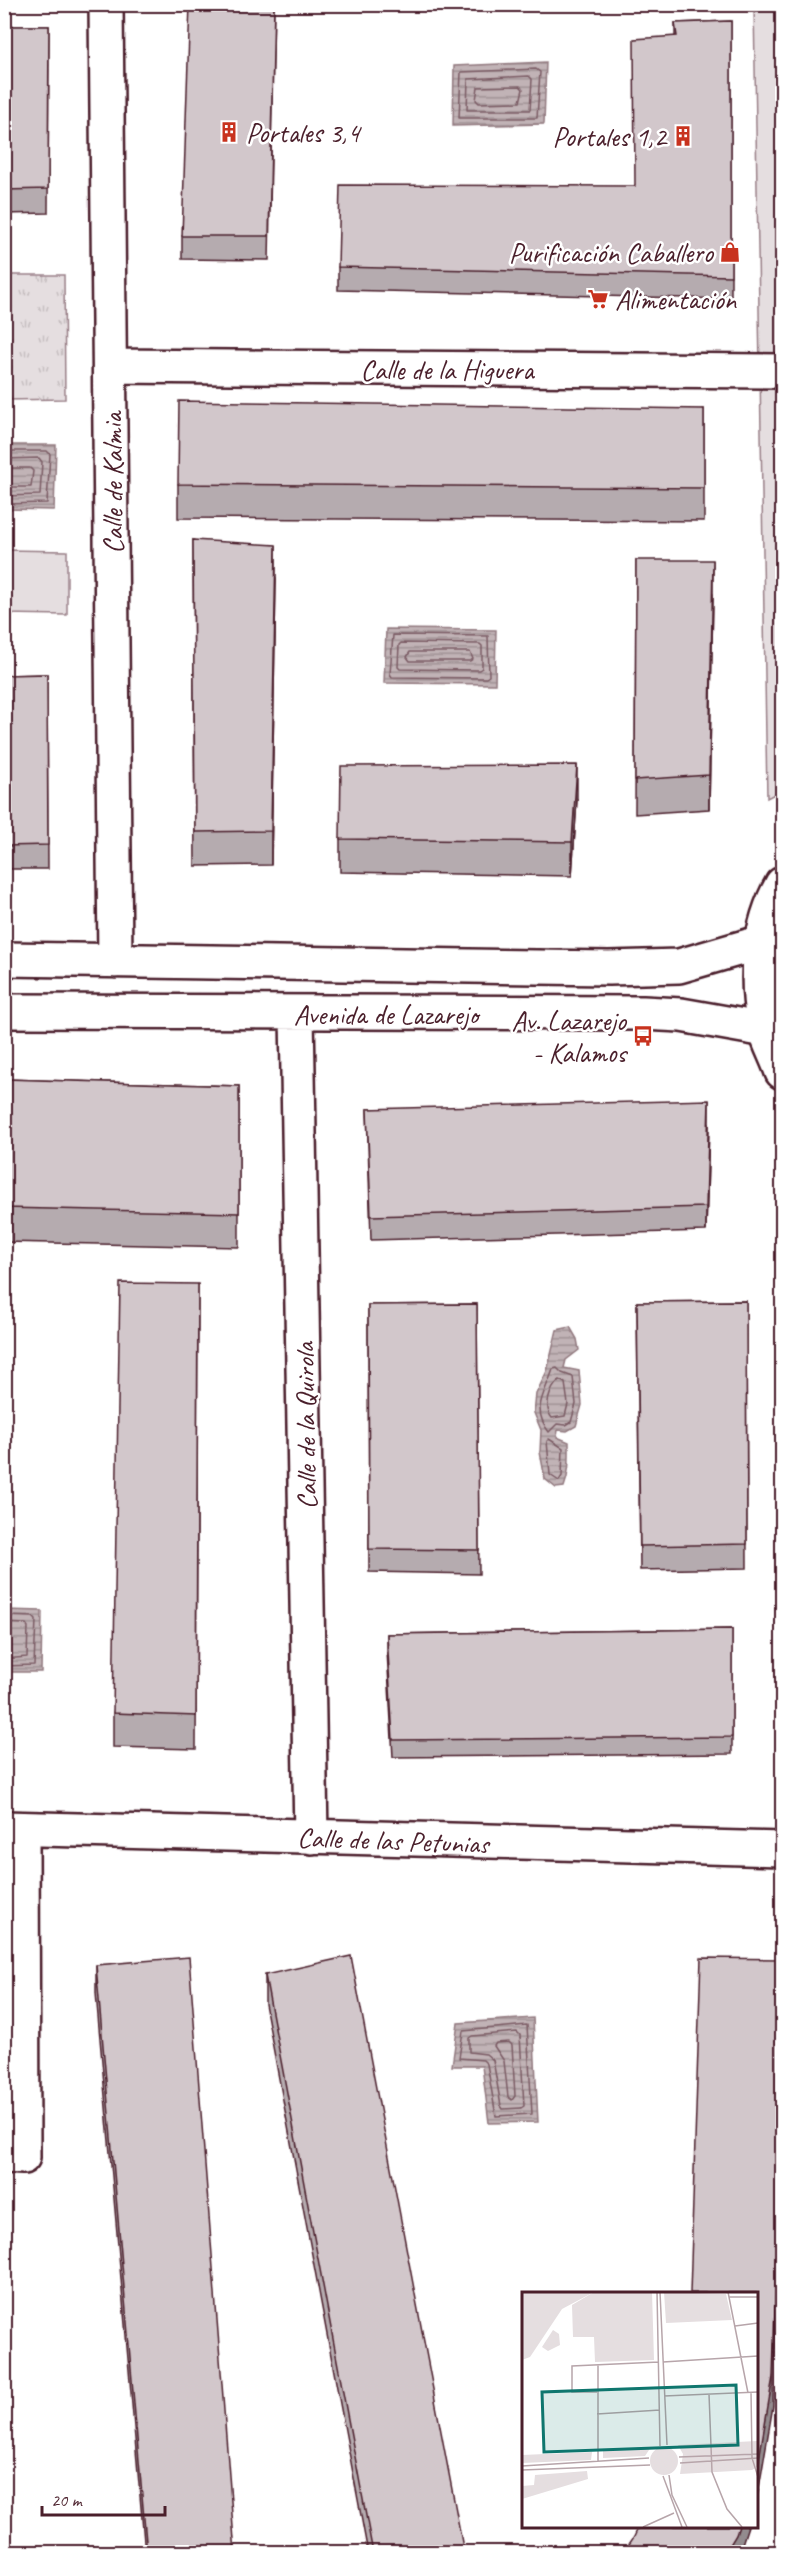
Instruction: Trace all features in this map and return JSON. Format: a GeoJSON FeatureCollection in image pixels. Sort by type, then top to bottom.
{"type":"FeatureCollection","features":[{"type":"Feature","properties":{"kind":"street","name":"Calle de Kalmia"},"geometry":{"type":"LineString","coordinates":[[106,4],[115,961]]}},
{"type":"Feature","properties":{"kind":"street","name":"Calle de la Higuera"},"geometry":{"type":"LineString","coordinates":[[111,366],[783,371]]}},
{"type":"Feature","properties":{"kind":"street"},"geometry":{"type":"LineString","coordinates":[[783,884],[775,897],[762,942],[759,986],[766,1030],[783,1072]]}},
{"type":"Feature","properties":{"kind":"street","name":"Avenida de Lazarejo"},"geometry":{"type":"LineString","coordinates":[[4,959],[609,968],[679,966],[762,942]]}},
{"type":"Feature","properties":{"kind":"street","name":"Avenida de Lazarejo"},"geometry":{"type":"LineString","coordinates":[[4,1011],[681,1015],[766,1030]]}},
{"type":"Feature","properties":{"kind":"street","name":"Calle de la Quirola"},"geometry":{"type":"LineString","coordinates":[[297,1014],[311,1837]]}},
{"type":"Feature","properties":{"kind":"street"},"geometry":{"type":"LineString","coordinates":[[13,1829],[14,2156]]}},
{"type":"Feature","properties":{"kind":"street","name":"Calle de las Petunias"},"geometry":{"type":"LineString","coordinates":[[13,1829],[783,1849]]}},
{"type":"Feature","properties":{"kind":"green space"},"geometry":{"type":"Polygon","coordinates":[[[754,5],[782,5],[782,790],[767,798],[754,5]]]}},
{"type":"Feature","properties":{"kind":"green space"},"geometry":{"type":"Polygon","coordinates":[[[4,275],[64,275],[65,399],[5,400],[4,275]]]}},
{"type":"Feature","properties":{"kind":"green space"},"geometry":{"type":"Polygon","coordinates":[[[5,550],[67,551],[67,615],[5,614],[5,550]]]}},
{"type":"Feature","properties":{"kind":"water"},"geometry":{"type":"Polygon","coordinates":[[[546,62],[544,124],[453,126],[454,66],[546,62]]]}},
{"type":"Feature","properties":{"kind":"water"},"geometry":{"type":"Polygon","coordinates":[[[5,445],[56,445],[54,510],[5,509],[5,445]]]}},
{"type":"Feature","properties":{"kind":"water"},"geometry":{"type":"Polygon","coordinates":[[[386,629],[496,630],[495,684],[384,683],[386,629]]]}},
{"type":"Feature","properties":{"kind":"water"},"geometry":{"type":"Polygon","coordinates":[[[570,1327],[577,1339],[579,1350],[566,1360],[564,1368],[579,1371],[582,1405],[576,1426],[567,1431],[558,1430],[557,1437],[569,1442],[569,1459],[564,1487],[556,1488],[545,1479],[540,1452],[541,1430],[534,1413],[536,1394],[547,1371],[557,1330],[570,1327]]]}},
{"type":"Feature","properties":{"kind":"water"},"geometry":{"type":"Polygon","coordinates":[[[5,1610],[42,1611],[41,1672],[5,1672],[5,1610]]]}},
{"type":"Feature","properties":{"kind":"water"},"geometry":{"type":"Polygon","coordinates":[[[533,2018],[538,2122],[489,2123],[482,2066],[452,2066],[458,2023],[533,2018]]]}},
{"type":"Feature","properties":{"kind":"building","name":"Portales 3,4"},"geometry":{"type":"Polygon","coordinates":[[[190,4],[274,4],[269,236],[182,236],[190,4]]]}},
{"type":"Feature","properties":{"kind":"building","name":"Portales 1,2"},"geometry":{"type":"Polygon","coordinates":[[[731,21],[731,276],[338,267],[340,185],[635,186],[634,39],[677,36],[675,23],[731,21]]]}},
{"type":"Feature","properties":{"kind":"building"},"geometry":{"type":"Polygon","coordinates":[[[4,26],[49,26],[48,189],[4,190],[4,26]]]}},
{"type":"Feature","properties":{"kind":"building"},"geometry":{"type":"Polygon","coordinates":[[[179,401],[704,409],[704,488],[178,484],[179,401]]]}},
{"type":"Feature","properties":{"kind":"building"},"geometry":{"type":"Polygon","coordinates":[[[193,540],[276,545],[271,831],[195,832],[193,540]]]}},
{"type":"Feature","properties":{"kind":"building"},"geometry":{"type":"Polygon","coordinates":[[[636,560],[713,560],[709,775],[635,780],[636,560]]]}},
{"type":"Feature","properties":{"kind":"building"},"geometry":{"type":"Polygon","coordinates":[[[47,674],[48,845],[4,846],[4,675],[47,674]]]}},
{"type":"Feature","properties":{"kind":"building"},"geometry":{"type":"Polygon","coordinates":[[[577,765],[572,842],[340,839],[341,766],[577,765]]]}},
{"type":"Feature","properties":{"kind":"building"},"geometry":{"type":"Polygon","coordinates":[[[4,1079],[239,1086],[239,1213],[4,1208],[4,1079]]]}},
{"type":"Feature","properties":{"kind":"building"},"geometry":{"type":"Polygon","coordinates":[[[709,1100],[706,1207],[371,1216],[367,1109],[709,1100]]]}},
{"type":"Feature","properties":{"kind":"building"},"geometry":{"type":"Polygon","coordinates":[[[120,1283],[198,1284],[196,1716],[113,1713],[120,1283]]]}},
{"type":"Feature","properties":{"kind":"building"},"geometry":{"type":"Polygon","coordinates":[[[746,1301],[747,1544],[640,1546],[637,1302],[746,1301]]]}},
{"type":"Feature","properties":{"kind":"building"},"geometry":{"type":"Polygon","coordinates":[[[477,1304],[479,1550],[369,1549],[368,1305],[477,1304]]]}},
{"type":"Feature","properties":{"kind":"building"},"geometry":{"type":"Polygon","coordinates":[[[732,1629],[732,1737],[393,1740],[387,1634],[732,1629]]]}},
{"type":"Feature","properties":{"kind":"building"},"geometry":{"type":"Polygon","coordinates":[[[351,1956],[464,2553],[373,2553],[265,1975],[351,1956]]]}},
{"type":"Feature","properties":{"kind":"building"},"geometry":{"type":"Polygon","coordinates":[[[189,1957],[235,2553],[147,2553],[96,1965],[189,1957]]]}},
{"type":"Feature","properties":{"kind":"building"},"geometry":{"type":"Polygon","coordinates":[[[701,1958],[783,1959],[773,2377],[757,2468],[757,2292],[690,2292],[701,1958]]]}},
{"type":"Feature","properties":{"kind":"building"},"geometry":{"type":"Polygon","coordinates":[[[639,2527],[739,2527],[725,2553],[623,2553],[639,2527]]]}},
{"type":"Feature","properties":{"kind":"place","name":"Portales 3,4"},"geometry":{"type":"Point","coordinates":[229,132]}},
{"type":"Feature","properties":{"kind":"place","name":"Portales 1,2"},"geometry":{"type":"Point","coordinates":[683,136]}},
{"type":"Feature","properties":{"kind":"place","name":"Purificación Caballero"},"geometry":{"type":"Point","coordinates":[730,252]}},
{"type":"Feature","properties":{"kind":"place","name":"Alimentación"},"geometry":{"type":"Point","coordinates":[598,299]}},
{"type":"Feature","properties":{"kind":"place","name":"Av. Lazarejo - Kalamos"},"geometry":{"type":"Point","coordinates":[643,1036]}}]}
